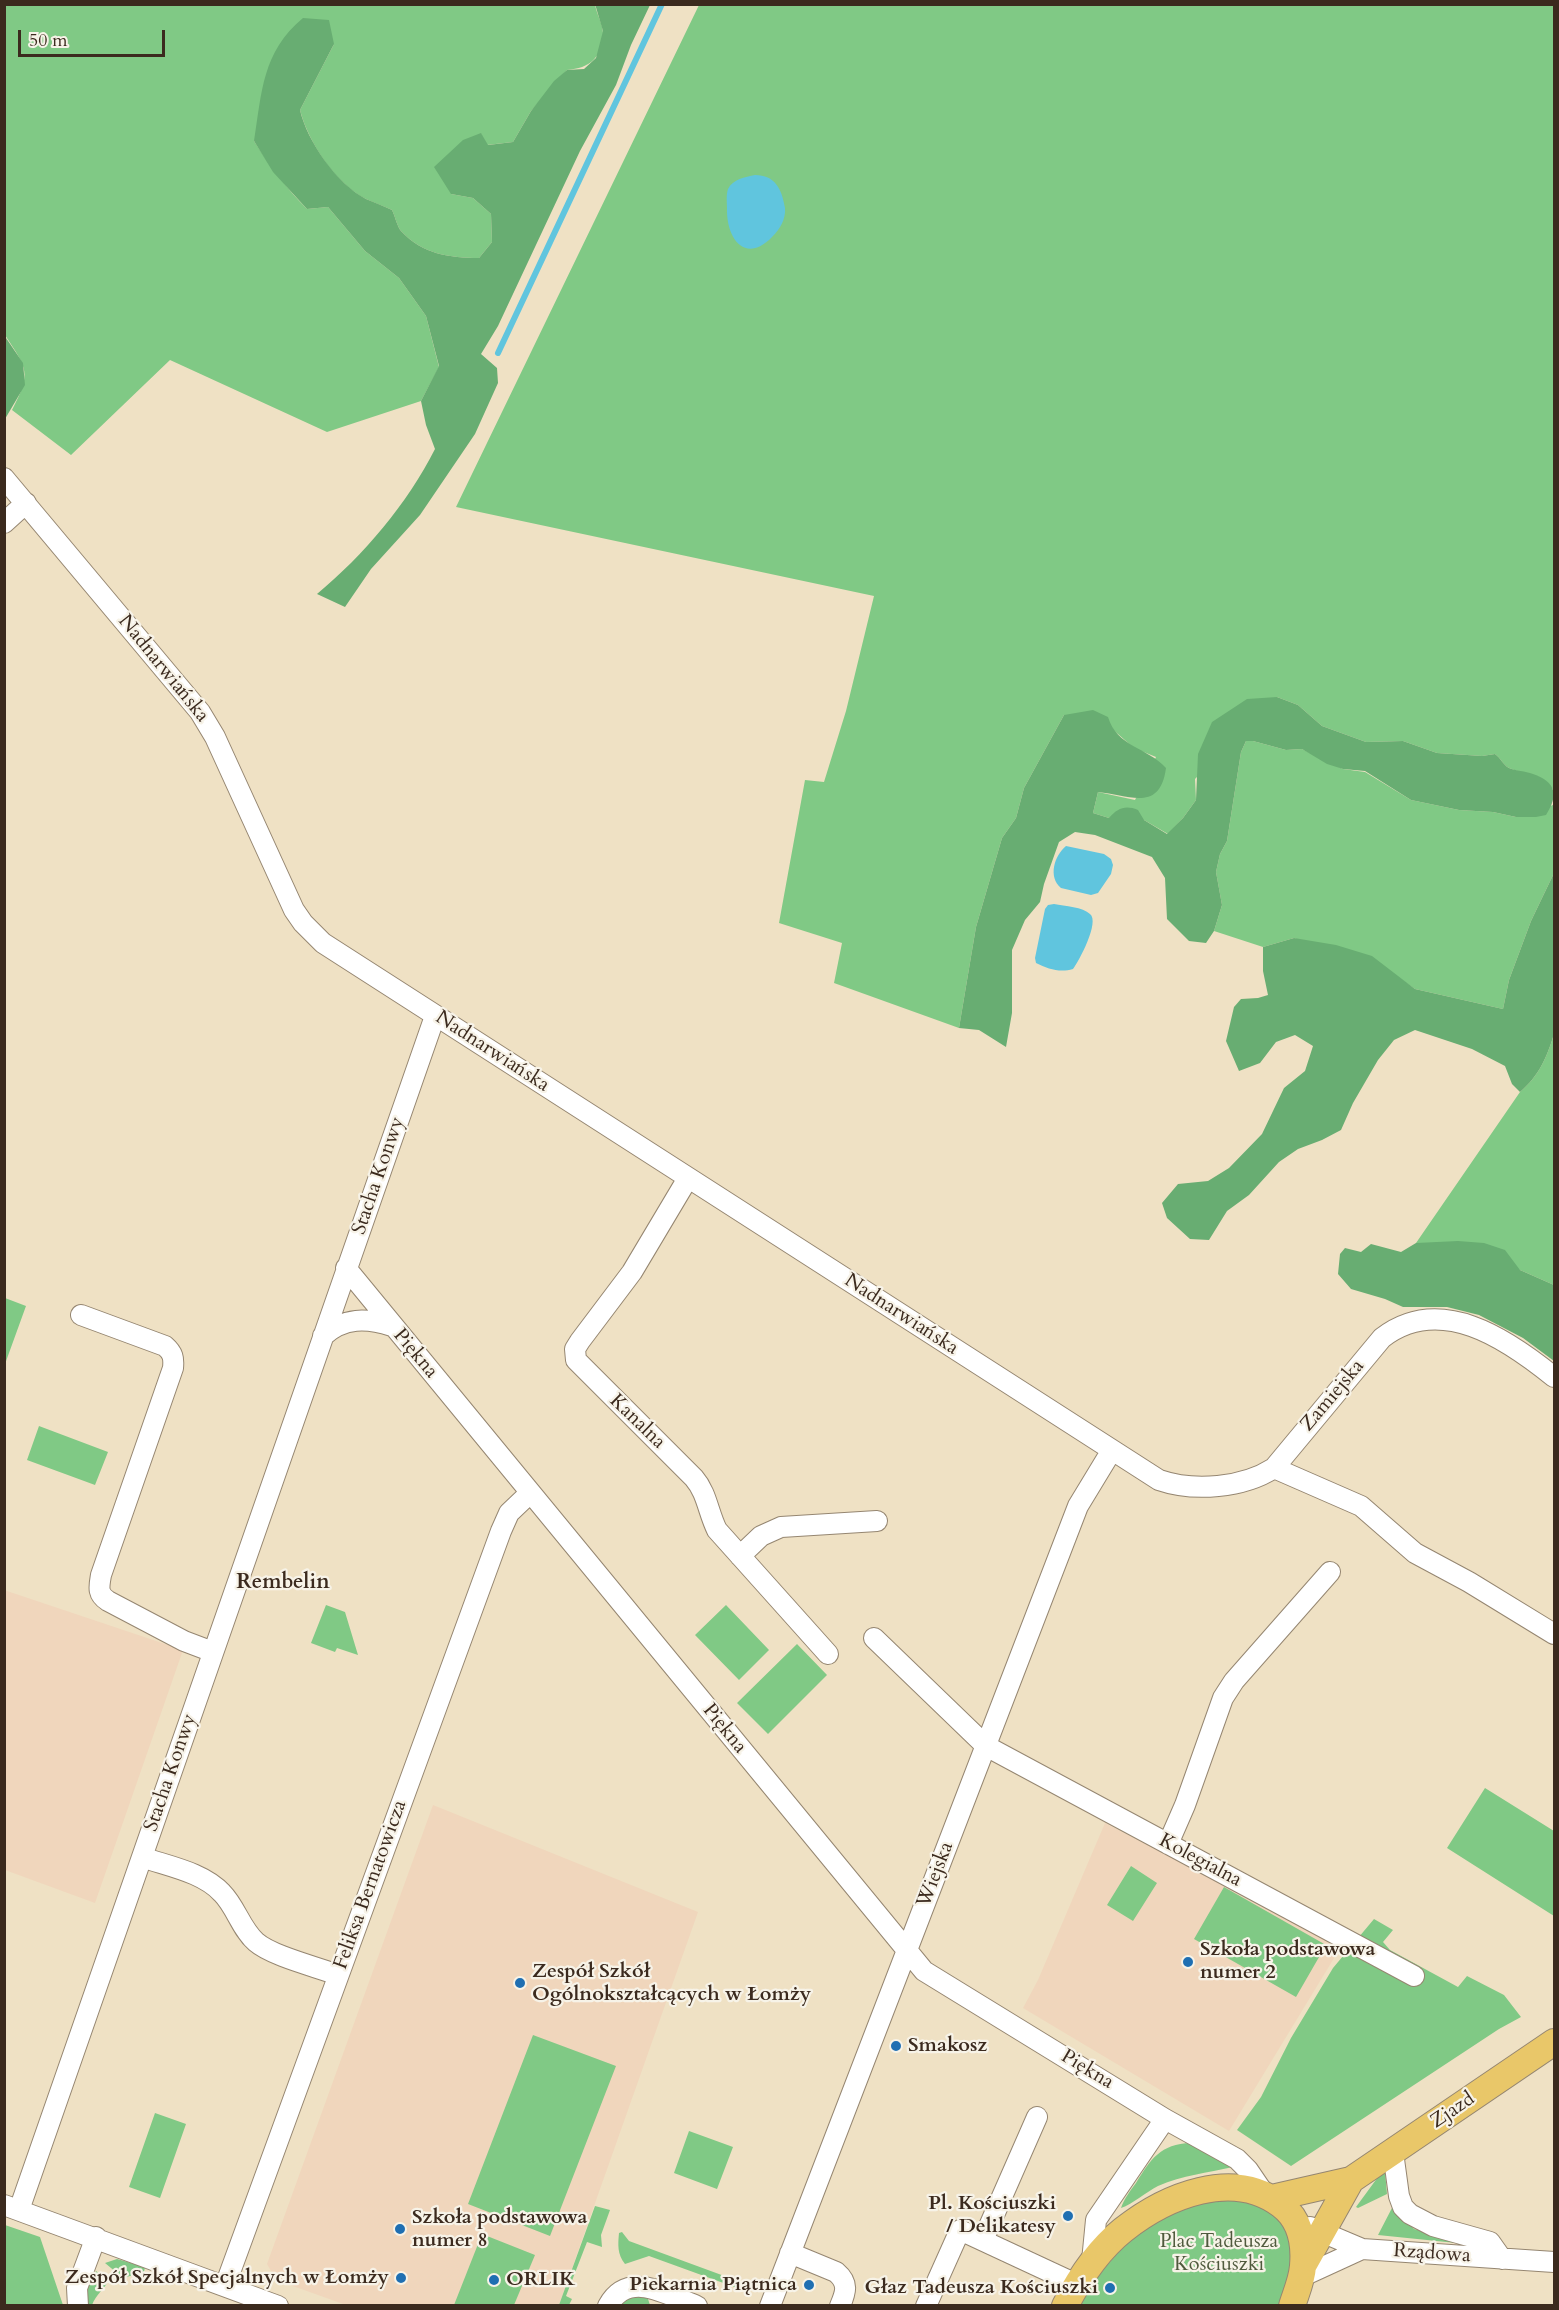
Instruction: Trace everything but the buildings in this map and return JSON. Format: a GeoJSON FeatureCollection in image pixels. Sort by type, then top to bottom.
{"type":"FeatureCollection","features":[{"type":"Feature","properties":{"kind":"main road","name":"Zjazd"},"geometry":{"type":"LineString","coordinates":[[1268,2196],[1351,2180],[1554,2042]]}},
{"type":"Feature","properties":{"kind":"main road","name":"Zjazd"},"geometry":{"type":"LineString","coordinates":[[1302,2272],[1351,2180]]}},
{"type":"Feature","properties":{"kind":"main road"},"geometry":{"type":"LineString","coordinates":[[1071,2295],[1092,2261],[1122,2230],[1172,2200],[1197,2191],[1229,2187],[1254,2190],[1268,2196],[1287,2209],[1296,2221],[1302,2242],[1302,2272],[1292,2306]]}},
{"type":"Feature","properties":{"kind":"street","name":"Nadnarwiańska"},"geometry":{"type":"LineString","coordinates":[[4,478],[200,711],[215,736],[294,910],[322,943],[1112,1450]]}},
{"type":"Feature","properties":{"kind":"street"},"geometry":{"type":"LineString","coordinates":[[4,523],[26,503]]}},
{"type":"Feature","properties":{"kind":"street","name":"Stacha Konwy"},"geometry":{"type":"LineString","coordinates":[[12,2207],[142,1857],[435,1016]]}},
{"type":"Feature","properties":{"kind":"street","name":"Kanalna"},"geometry":{"type":"LineString","coordinates":[[688,1178],[632,1272],[575,1349],[576,1360],[700,1485],[717,1530],[828,1654]]}},
{"type":"Feature","properties":{"kind":"street","name":"Piękna"},"geometry":{"type":"LineString","coordinates":[[346,1268],[924,1971],[1165,2119],[1237,2159],[1268,2196]]}},
{"type":"Feature","properties":{"kind":"street"},"geometry":{"type":"LineString","coordinates":[[81,1315],[165,1346],[174,1358],[173,1368],[101,1575],[98,1590],[108,1601],[184,1641],[213,1652]]}},
{"type":"Feature","properties":{"kind":"street"},"geometry":{"type":"LineString","coordinates":[[323,1336],[338,1325],[354,1320],[370,1320],[392,1326]]}},
{"type":"Feature","properties":{"kind":"street","name":"Zamiejska"},"geometry":{"type":"LineString","coordinates":[[1112,1450],[1159,1480],[1173,1485],[1236,1483],[1259,1476],[1274,1468],[1382,1338],[1404,1324],[1435,1320],[1452,1321],[1470,1326],[1505,1341],[1554,1377]]}},
{"type":"Feature","properties":{"kind":"street","name":"Wiejska"},"geometry":{"type":"LineString","coordinates":[[770,2306],[1078,1506],[1112,1450]]}},
{"type":"Feature","properties":{"kind":"street"},"geometry":{"type":"LineString","coordinates":[[1274,1468],[1361,1506],[1415,1553],[1469,1582],[1554,1634]]}},
{"type":"Feature","properties":{"kind":"street","name":"Feliksa Bernatowicza"},"geometry":{"type":"LineString","coordinates":[[225,2286],[501,1531],[509,1514],[530,1493]]}},
{"type":"Feature","properties":{"kind":"street"},"geometry":{"type":"LineString","coordinates":[[740,1556],[761,1536],[781,1527],[877,1521]]}},
{"type":"Feature","properties":{"kind":"street"},"geometry":{"type":"LineString","coordinates":[[1168,1844],[1185,1805],[1222,1698],[1234,1681],[1330,1572]]}},
{"type":"Feature","properties":{"kind":"street"},"geometry":{"type":"LineString","coordinates":[[874,1638],[986,1746]]}},
{"type":"Feature","properties":{"kind":"street","name":"Kolegialna"},"geometry":{"type":"LineString","coordinates":[[986,1746],[1414,1976]]}},
{"type":"Feature","properties":{"kind":"street"},"geometry":{"type":"LineString","coordinates":[[142,1857],[193,1874],[211,1884],[222,1893],[256,1943],[279,1954],[338,1975]]}},
{"type":"Feature","properties":{"kind":"street"},"geometry":{"type":"LineString","coordinates":[[982,2240],[1037,2117]]}},
{"type":"Feature","properties":{"kind":"street"},"geometry":{"type":"LineString","coordinates":[[1092,2261],[1096,2220],[1165,2119]]}},
{"type":"Feature","properties":{"kind":"street","name":"Rządowa"},"geometry":{"type":"LineString","coordinates":[[1393,2152],[1399,2196],[1403,2207],[1410,2214],[1433,2226],[1490,2242],[1502,2259]]}},
{"type":"Feature","properties":{"kind":"street"},"geometry":{"type":"LineString","coordinates":[[12,2207],[278,2306]]}},
{"type":"Feature","properties":{"kind":"street","name":"Rządowa"},"geometry":{"type":"LineString","coordinates":[[1296,2221],[1362,2249],[1554,2262]]}},
{"type":"Feature","properties":{"kind":"street"},"geometry":{"type":"LineString","coordinates":[[926,2306],[960,2230],[982,2240],[1071,2295]]}},
{"type":"Feature","properties":{"kind":"street"},"geometry":{"type":"LineString","coordinates":[[78,2306],[77,2288],[96,2237]]}},
{"type":"Feature","properties":{"kind":"street","name":"Rządowa"},"geometry":{"type":"LineString","coordinates":[[1302,2272],[1362,2249]]}},
{"type":"Feature","properties":{"kind":"street"},"geometry":{"type":"LineString","coordinates":[[790,2253],[836,2272],[841,2277],[846,2286],[846,2292],[840,2306]]}},
{"type":"Feature","properties":{"kind":"street"},"geometry":{"type":"LineString","coordinates":[[608,2306],[616,2293],[635,2286],[646,2287],[697,2306]]}},
{"type":"Feature","properties":{"kind":"shaded area"},"geometry":{"type":"Polygon","coordinates":[[[4,1590],[183,1650],[95,1903],[5,1870],[4,1590]]]}},
{"type":"Feature","properties":{"kind":"shaded area","name":"Zespół Szkół Ogólnokształcących w Łomży"},"geometry":{"type":"Polygon","coordinates":[[[433,1805],[698,1912],[559,2305],[346,2305],[276,2280],[267,2264],[433,1805]]]}},
{"type":"Feature","properties":{"kind":"shaded area","name":"Szkoła podstawowa numer 2"},"geometry":{"type":"Polygon","coordinates":[[[1105,1823],[1342,1945],[1229,2131],[1023,2008],[1038,1980],[1105,1823]]]}},
{"type":"Feature","properties":{"kind":"green space"},"geometry":{"type":"Polygon","coordinates":[[[595,4],[603,33],[597,55],[582,67],[567,70],[531,111],[513,142],[487,145],[481,134],[451,194],[473,198],[491,214],[492,242],[479,258],[447,256],[427,250],[409,239],[398,226],[392,210],[355,192],[334,173],[316,148],[300,110],[334,44],[254,141],[292,193],[307,209],[328,207],[365,251],[399,278],[426,316],[439,367],[421,401],[327,432],[170,360],[71,455],[12,410],[22,387],[24,371],[5,335],[4,5],[595,4]]]}},
{"type":"Feature","properties":{"kind":"green space"},"geometry":{"type":"Polygon","coordinates":[[[595,4],[650,5],[631,45],[616,85],[580,151],[498,326],[481,354],[497,368],[498,383],[475,434],[420,515],[371,569],[345,607],[317,594],[351,563],[383,528],[398,509],[435,449],[426,425],[421,401],[439,366],[426,316],[399,278],[365,251],[328,207],[307,209],[273,172],[254,141],[262,90],[272,59],[289,31],[303,18],[329,20],[334,44],[300,110],[316,148],[334,172],[355,192],[392,210],[398,226],[409,239],[427,250],[447,256],[479,258],[492,242],[491,214],[473,198],[451,194],[434,167],[463,140],[481,133],[488,145],[513,142],[531,111],[554,81],[567,70],[584,69],[596,58],[603,31],[595,4]]]}},
{"type":"Feature","properties":{"kind":"green space"},"geometry":{"type":"Polygon","coordinates":[[[699,5],[1554,5],[1554,791],[1539,777],[1507,767],[1495,754],[1482,756],[1437,753],[1403,741],[1366,742],[1322,726],[1298,705],[1277,697],[1195,779],[1196,800],[1168,834],[1144,820],[1109,818],[1093,813],[1098,792],[1135,800],[1156,757],[1134,748],[1111,728],[1064,715],[1024,788],[1016,818],[1002,838],[976,927],[959,1028],[834,983],[842,943],[779,923],[805,780],[824,782],[846,711],[874,596],[456,507],[699,5]]]}},
{"type":"Feature","properties":{"kind":"green space"},"geometry":{"type":"Polygon","coordinates":[[[4,335],[23,363],[25,385],[5,419],[4,335]]]}},
{"type":"Feature","properties":{"kind":"green space"},"geometry":{"type":"Polygon","coordinates":[[[1277,697],[1298,705],[1322,726],[1366,742],[1403,741],[1437,753],[1482,756],[1495,754],[1509,768],[1533,774],[1547,781],[1553,790],[1553,801],[1546,815],[1536,817],[1516,817],[1493,812],[1459,810],[1411,800],[1365,771],[1343,769],[1327,764],[1302,749],[1286,750],[1246,741],[1241,752],[1227,841],[1220,854],[1216,872],[1222,905],[1214,931],[1206,943],[1189,941],[1167,919],[1165,878],[1152,857],[1095,835],[1075,832],[1059,842],[1040,902],[1025,920],[1012,950],[1012,1013],[1006,1047],[979,1030],[959,1028],[976,927],[1002,838],[1016,818],[1024,788],[1064,715],[1093,710],[1108,717],[1118,735],[1166,768],[1163,782],[1150,796],[1132,798],[1098,792],[1093,813],[1109,818],[1122,808],[1133,808],[1138,810],[1144,820],[1167,834],[1196,800],[1198,754],[1212,722],[1247,699],[1277,697]]]}},
{"type":"Feature","properties":{"kind":"green space"},"geometry":{"type":"Polygon","coordinates":[[[1246,741],[1286,750],[1302,749],[1343,769],[1365,772],[1411,800],[1459,810],[1493,812],[1516,817],[1553,805],[1554,795],[1554,873],[1531,921],[1509,980],[1503,1009],[1415,989],[1396,976],[1294,938],[1263,947],[1214,931],[1222,905],[1216,872],[1220,854],[1227,841],[1241,752],[1246,741]]]}},
{"type":"Feature","properties":{"kind":"green space"},"geometry":{"type":"Polygon","coordinates":[[[1554,873],[1554,1034],[1542,1066],[1520,1092],[1512,1084],[1505,1066],[1472,1049],[1415,1030],[1394,1040],[1378,1060],[1353,1103],[1341,1130],[1298,1149],[1279,1162],[1249,1195],[1227,1211],[1209,1240],[1190,1239],[1167,1218],[1162,1203],[1178,1184],[1208,1181],[1229,1168],[1262,1134],[1284,1088],[1305,1071],[1313,1046],[1295,1035],[1276,1042],[1260,1063],[1239,1071],[1226,1041],[1234,1007],[1241,999],[1268,995],[1263,971],[1263,947],[1294,938],[1336,945],[1372,956],[1415,989],[1503,1009],[1509,980],[1531,921],[1554,873]]]}},
{"type":"Feature","properties":{"kind":"green space"},"geometry":{"type":"Polygon","coordinates":[[[1554,1034],[1554,1285],[1520,1270],[1416,1243],[1520,1092],[1537,1073],[1554,1034]]]}},
{"type":"Feature","properties":{"kind":"green space"},"geometry":{"type":"Polygon","coordinates":[[[1458,1241],[1484,1243],[1505,1250],[1520,1270],[1554,1285],[1554,1361],[1523,1338],[1479,1315],[1447,1307],[1403,1307],[1351,1289],[1338,1274],[1340,1254],[1345,1248],[1361,1252],[1371,1244],[1401,1252],[1416,1243],[1458,1241]]]}},
{"type":"Feature","properties":{"kind":"green space"},"geometry":{"type":"Polygon","coordinates":[[[4,1298],[26,1306],[5,1364],[4,1298]]]}},
{"type":"Feature","properties":{"kind":"green space"},"geometry":{"type":"Polygon","coordinates":[[[39,1426],[108,1452],[95,1485],[27,1460],[39,1426]]]}},
{"type":"Feature","properties":{"kind":"green space"},"geometry":{"type":"Polygon","coordinates":[[[326,1605],[345,1612],[358,1655],[337,1648],[335,1652],[311,1643],[326,1605]]]}},
{"type":"Feature","properties":{"kind":"green space"},"geometry":{"type":"Polygon","coordinates":[[[726,1605],[769,1650],[739,1680],[695,1635],[726,1605]]]}},
{"type":"Feature","properties":{"kind":"green space"},"geometry":{"type":"Polygon","coordinates":[[[797,1644],[827,1675],[768,1734],[737,1703],[797,1644]]]}},
{"type":"Feature","properties":{"kind":"green space"},"geometry":{"type":"Polygon","coordinates":[[[1485,1788],[1554,1831],[1554,1916],[1447,1848],[1485,1788]]]}},
{"type":"Feature","properties":{"kind":"green space"},"geometry":{"type":"Polygon","coordinates":[[[1131,1866],[1157,1883],[1133,1921],[1107,1905],[1131,1866]]]}},
{"type":"Feature","properties":{"kind":"green space"},"geometry":{"type":"Polygon","coordinates":[[[1224,1887],[1326,1945],[1296,1997],[1194,1939],[1224,1887]]]}},
{"type":"Feature","properties":{"kind":"green space"},"geometry":{"type":"Polygon","coordinates":[[[1374,1919],[1393,1930],[1383,1942],[1390,1950],[1458,1987],[1467,1976],[1504,1995],[1521,2017],[1499,2029],[1291,2166],[1237,2130],[1261,2097],[1291,2038],[1333,1968],[1374,1919]]]}},
{"type":"Feature","properties":{"kind":"green space"},"geometry":{"type":"Polygon","coordinates":[[[533,2035],[616,2066],[550,2236],[468,2204],[533,2035]]]}},
{"type":"Feature","properties":{"kind":"green space"},"geometry":{"type":"Polygon","coordinates":[[[155,2113],[186,2124],[160,2198],[129,2187],[155,2113]]]}},
{"type":"Feature","properties":{"kind":"green space"},"geometry":{"type":"Polygon","coordinates":[[[689,2131],[733,2147],[717,2189],[674,2173],[689,2131]]]}},
{"type":"Feature","properties":{"kind":"green space"},"geometry":{"type":"Polygon","coordinates":[[[1191,2143],[1233,2167],[1167,2182],[1121,2208],[1127,2195],[1158,2154],[1171,2146],[1191,2143]]]}},
{"type":"Feature","properties":{"kind":"green space"},"geometry":{"type":"Polygon","coordinates":[[[1385,2171],[1387,2194],[1356,2207],[1378,2177],[1385,2171]]]}},
{"type":"Feature","properties":{"kind":"green space","name":"Plac Tadeusza Kościuszki"},"geometry":{"type":"Polygon","coordinates":[[[1234,2199],[1254,2203],[1271,2212],[1281,2222],[1287,2234],[1291,2263],[1285,2292],[1279,2305],[1079,2306],[1099,2275],[1136,2236],[1187,2208],[1206,2201],[1234,2199]]]}},
{"type":"Feature","properties":{"kind":"green space"},"geometry":{"type":"Polygon","coordinates":[[[595,2206],[610,2210],[601,2235],[602,2247],[587,2242],[566,2296],[572,2299],[569,2305],[559,2305],[595,2206]]]}},
{"type":"Feature","properties":{"kind":"green space"},"geometry":{"type":"Polygon","coordinates":[[[1393,2206],[1414,2229],[1466,2244],[1378,2235],[1393,2206]]]}},
{"type":"Feature","properties":{"kind":"green space"},"geometry":{"type":"Polygon","coordinates":[[[5,2225],[40,2237],[63,2305],[5,2305],[5,2225]]]}},
{"type":"Feature","properties":{"kind":"green space"},"geometry":{"type":"Polygon","coordinates":[[[622,2232],[629,2241],[757,2288],[740,2289],[649,2256],[625,2264],[619,2249],[619,2233],[622,2232]]]}},
{"type":"Feature","properties":{"kind":"green space","name":"ORLIK"},"geometry":{"type":"Polygon","coordinates":[[[482,2234],[535,2255],[514,2305],[454,2305],[482,2234]]]}},
{"type":"Feature","properties":{"kind":"green space"},"geometry":{"type":"Polygon","coordinates":[[[117,2259],[145,2267],[144,2272],[123,2278],[105,2263],[117,2259]]]}},
{"type":"Feature","properties":{"kind":"green space"},"geometry":{"type":"Polygon","coordinates":[[[96,2271],[108,2281],[92,2305],[87,2306],[86,2292],[96,2271]]]}},
{"type":"Feature","properties":{"kind":"green space"},"geometry":{"type":"Polygon","coordinates":[[[640,2295],[648,2299],[650,2305],[620,2306],[627,2298],[640,2295]]]}},
{"type":"Feature","properties":{"kind":"water"},"geometry":{"type":"Polygon","coordinates":[[[755,175],[768,177],[776,184],[782,195],[785,216],[778,231],[772,237],[762,245],[746,248],[739,244],[730,229],[727,194],[730,186],[736,181],[755,175]]]}},
{"type":"Feature","properties":{"kind":"water"},"geometry":{"type":"Polygon","coordinates":[[[1066,846],[1104,854],[1111,859],[1113,865],[1111,874],[1098,893],[1091,895],[1061,888],[1057,883],[1054,867],[1058,855],[1066,846]]]}},
{"type":"Feature","properties":{"kind":"water"},"geometry":{"type":"Polygon","coordinates":[[[1054,904],[1083,910],[1092,918],[1091,933],[1073,969],[1054,970],[1036,963],[1035,958],[1045,909],[1048,905],[1054,904]]]}},
{"type":"Feature","properties":{"kind":"waterway"},"geometry":{"type":"LineString","coordinates":[[498,353],[662,4]]}},
{"type":"Feature","properties":{"kind":"place","name":"Szkoła podstawowa numer 2"},"geometry":{"type":"Point","coordinates":[1188,1962]}},
{"type":"Feature","properties":{"kind":"place","name":"Zespół Szkół Ogólnokształcących w Łomży"},"geometry":{"type":"Point","coordinates":[520,1983]}},
{"type":"Feature","properties":{"kind":"place","name":"Smakosz"},"geometry":{"type":"Point","coordinates":[896,2046]}},
{"type":"Feature","properties":{"kind":"place","name":"Pl. Kościuszki / Delikatesy"},"geometry":{"type":"Point","coordinates":[1068,2216]}},
{"type":"Feature","properties":{"kind":"place","name":"Szkoła podstawowa numer 8"},"geometry":{"type":"Point","coordinates":[400,2229]}},
{"type":"Feature","properties":{"kind":"place","name":"Zespół Szkół Specjalnych w Łomży"},"geometry":{"type":"Point","coordinates":[401,2278]}},
{"type":"Feature","properties":{"kind":"place","name":"ORLIK"},"geometry":{"type":"Point","coordinates":[494,2280]}},
{"type":"Feature","properties":{"kind":"place","name":"Piekarnia Piątnica"},"geometry":{"type":"Point","coordinates":[809,2285]}},
{"type":"Feature","properties":{"kind":"place","name":"Głaz Tadeusza Kościuszki"},"geometry":{"type":"Point","coordinates":[1110,2288]}},
{"type":"Feature","properties":{"kind":"district","name":"Rembelin"},"geometry":{"type":"Point","coordinates":[283,1583]}}]}
